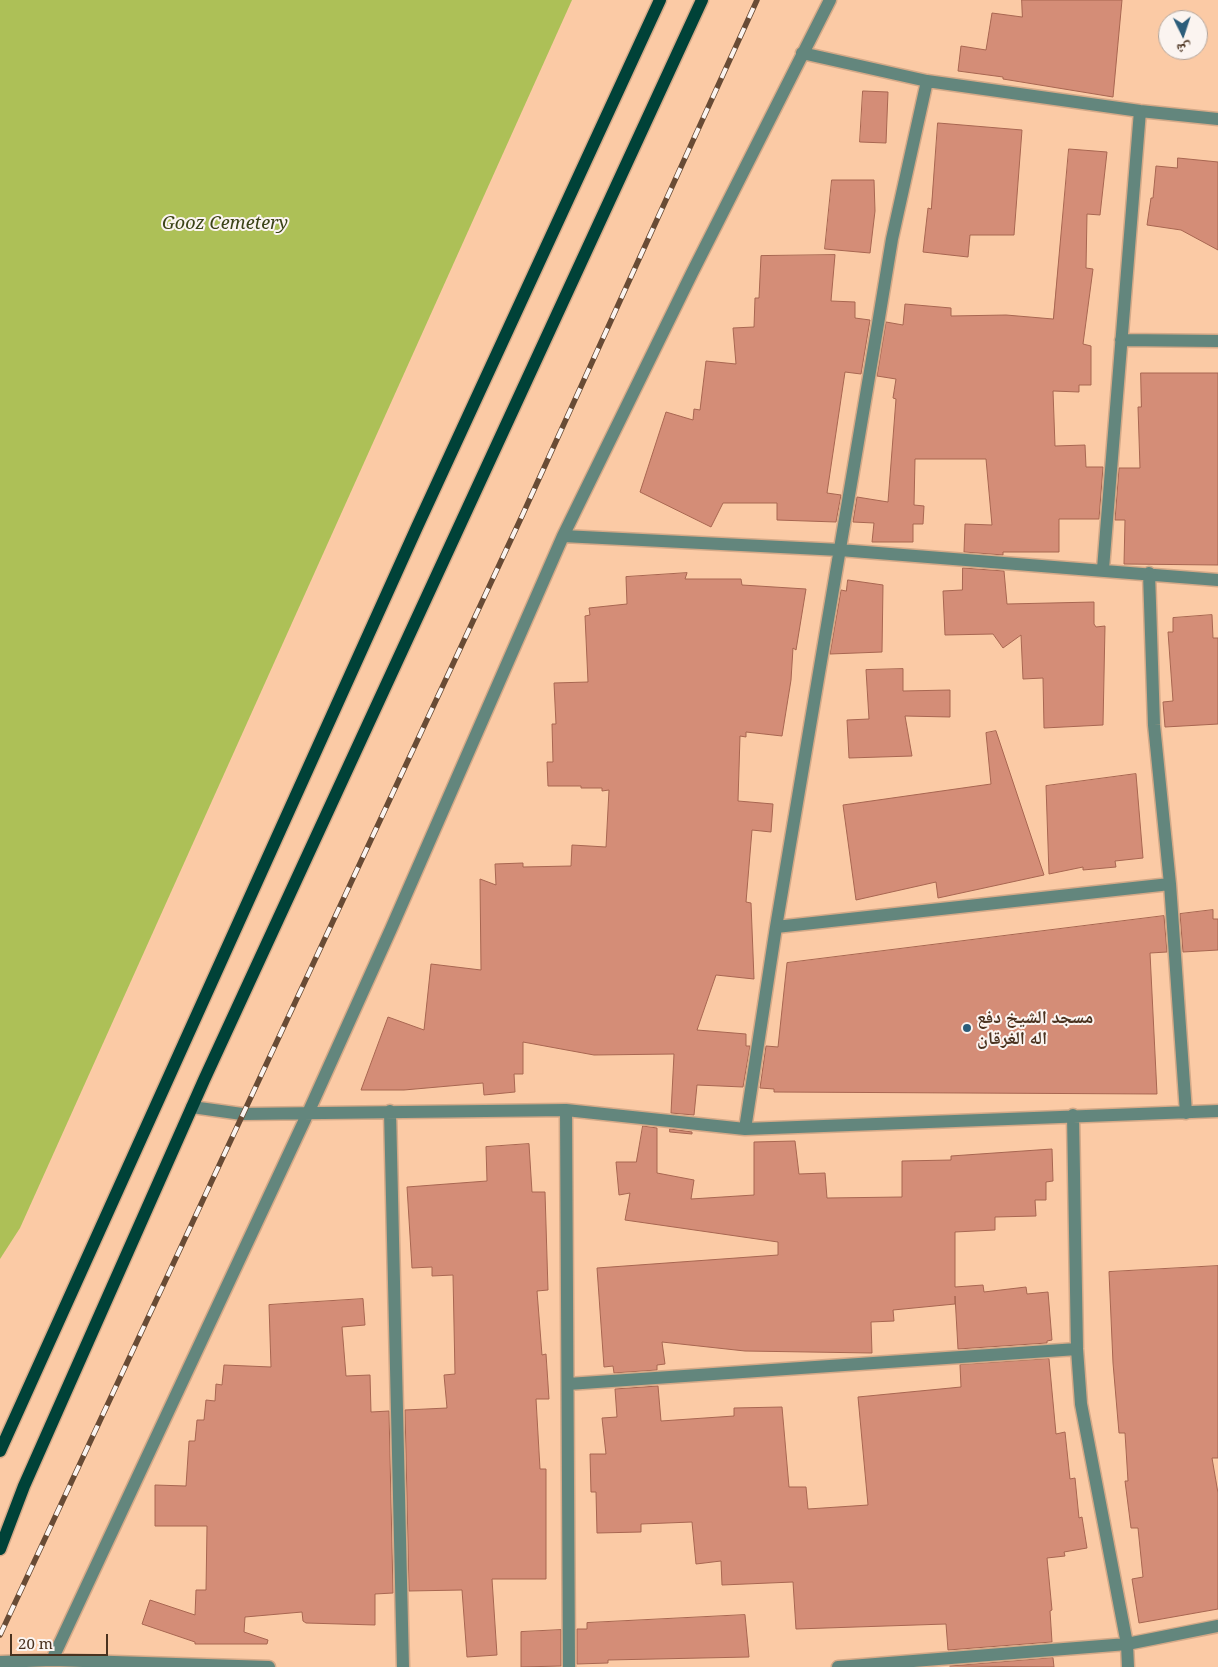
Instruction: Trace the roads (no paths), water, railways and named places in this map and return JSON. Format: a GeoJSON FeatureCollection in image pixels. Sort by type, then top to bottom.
{"type":"FeatureCollection","features":[{"type":"Feature","properties":{"kind":"main road"},"geometry":{"type":"LineString","coordinates":[[0,1451],[409,546],[660,0]]}},
{"type":"Feature","properties":{"kind":"main road"},"geometry":{"type":"LineString","coordinates":[[0,1549],[24,1486],[192,1108],[702,0]]}},
{"type":"Feature","properties":{"kind":"street"},"geometry":{"type":"LineString","coordinates":[[52,1660],[308,1113],[399,912],[563,536],[830,0]]}},
{"type":"Feature","properties":{"kind":"street"},"geometry":{"type":"LineString","coordinates":[[802,53],[926,81],[1140,111],[1218,119]]}},
{"type":"Feature","properties":{"kind":"street"},"geometry":{"type":"LineString","coordinates":[[745,1129],[776,927],[892,239],[926,81]]}},
{"type":"Feature","properties":{"kind":"street"},"geometry":{"type":"LineString","coordinates":[[1103,569],[1140,111]]}},
{"type":"Feature","properties":{"kind":"street"},"geometry":{"type":"LineString","coordinates":[[1121,340],[1218,341]]}},
{"type":"Feature","properties":{"kind":"street"},"geometry":{"type":"LineString","coordinates":[[563,536],[840,550],[1103,569],[1218,580]]}},
{"type":"Feature","properties":{"kind":"street"},"geometry":{"type":"LineString","coordinates":[[1149,573],[1154,725],[1170,884],[1186,1113]]}},
{"type":"Feature","properties":{"kind":"street"},"geometry":{"type":"LineString","coordinates":[[776,927],[1170,884]]}},
{"type":"Feature","properties":{"kind":"street"},"geometry":{"type":"LineString","coordinates":[[192,1108],[242,1114],[566,1110],[745,1129],[1073,1115],[1186,1113],[1218,1110]]}},
{"type":"Feature","properties":{"kind":"street"},"geometry":{"type":"LineString","coordinates":[[566,1110],[569,1667]]}},
{"type":"Feature","properties":{"kind":"street"},"geometry":{"type":"LineString","coordinates":[[390,1111],[404,1667]]}},
{"type":"Feature","properties":{"kind":"street"},"geometry":{"type":"LineString","coordinates":[[1073,1115],[1077,1349],[1082,1404],[1127,1644],[1128,1667]]}},
{"type":"Feature","properties":{"kind":"street"},"geometry":{"type":"LineString","coordinates":[[568,1384],[1077,1349]]}},
{"type":"Feature","properties":{"kind":"street"},"geometry":{"type":"LineString","coordinates":[[838,1667],[1127,1644],[1218,1626]]}},
{"type":"Feature","properties":{"kind":"street"},"geometry":{"type":"LineString","coordinates":[[0,1662],[52,1660],[269,1667]]}},
{"type":"Feature","properties":{"kind":"railway"},"geometry":{"type":"LineString","coordinates":[[0,1635],[522,516],[757,0]]}},
{"type":"Feature","properties":{"kind":"place","name":"مسجد الشيخ دفع اله الغرقان"},"geometry":{"type":"Point","coordinates":[967,1028]}},
{"type":"Feature","properties":{"kind":"park label","name":"Gooz Cemetery"},"geometry":{"type":"Point","coordinates":[225,224]}}]}
